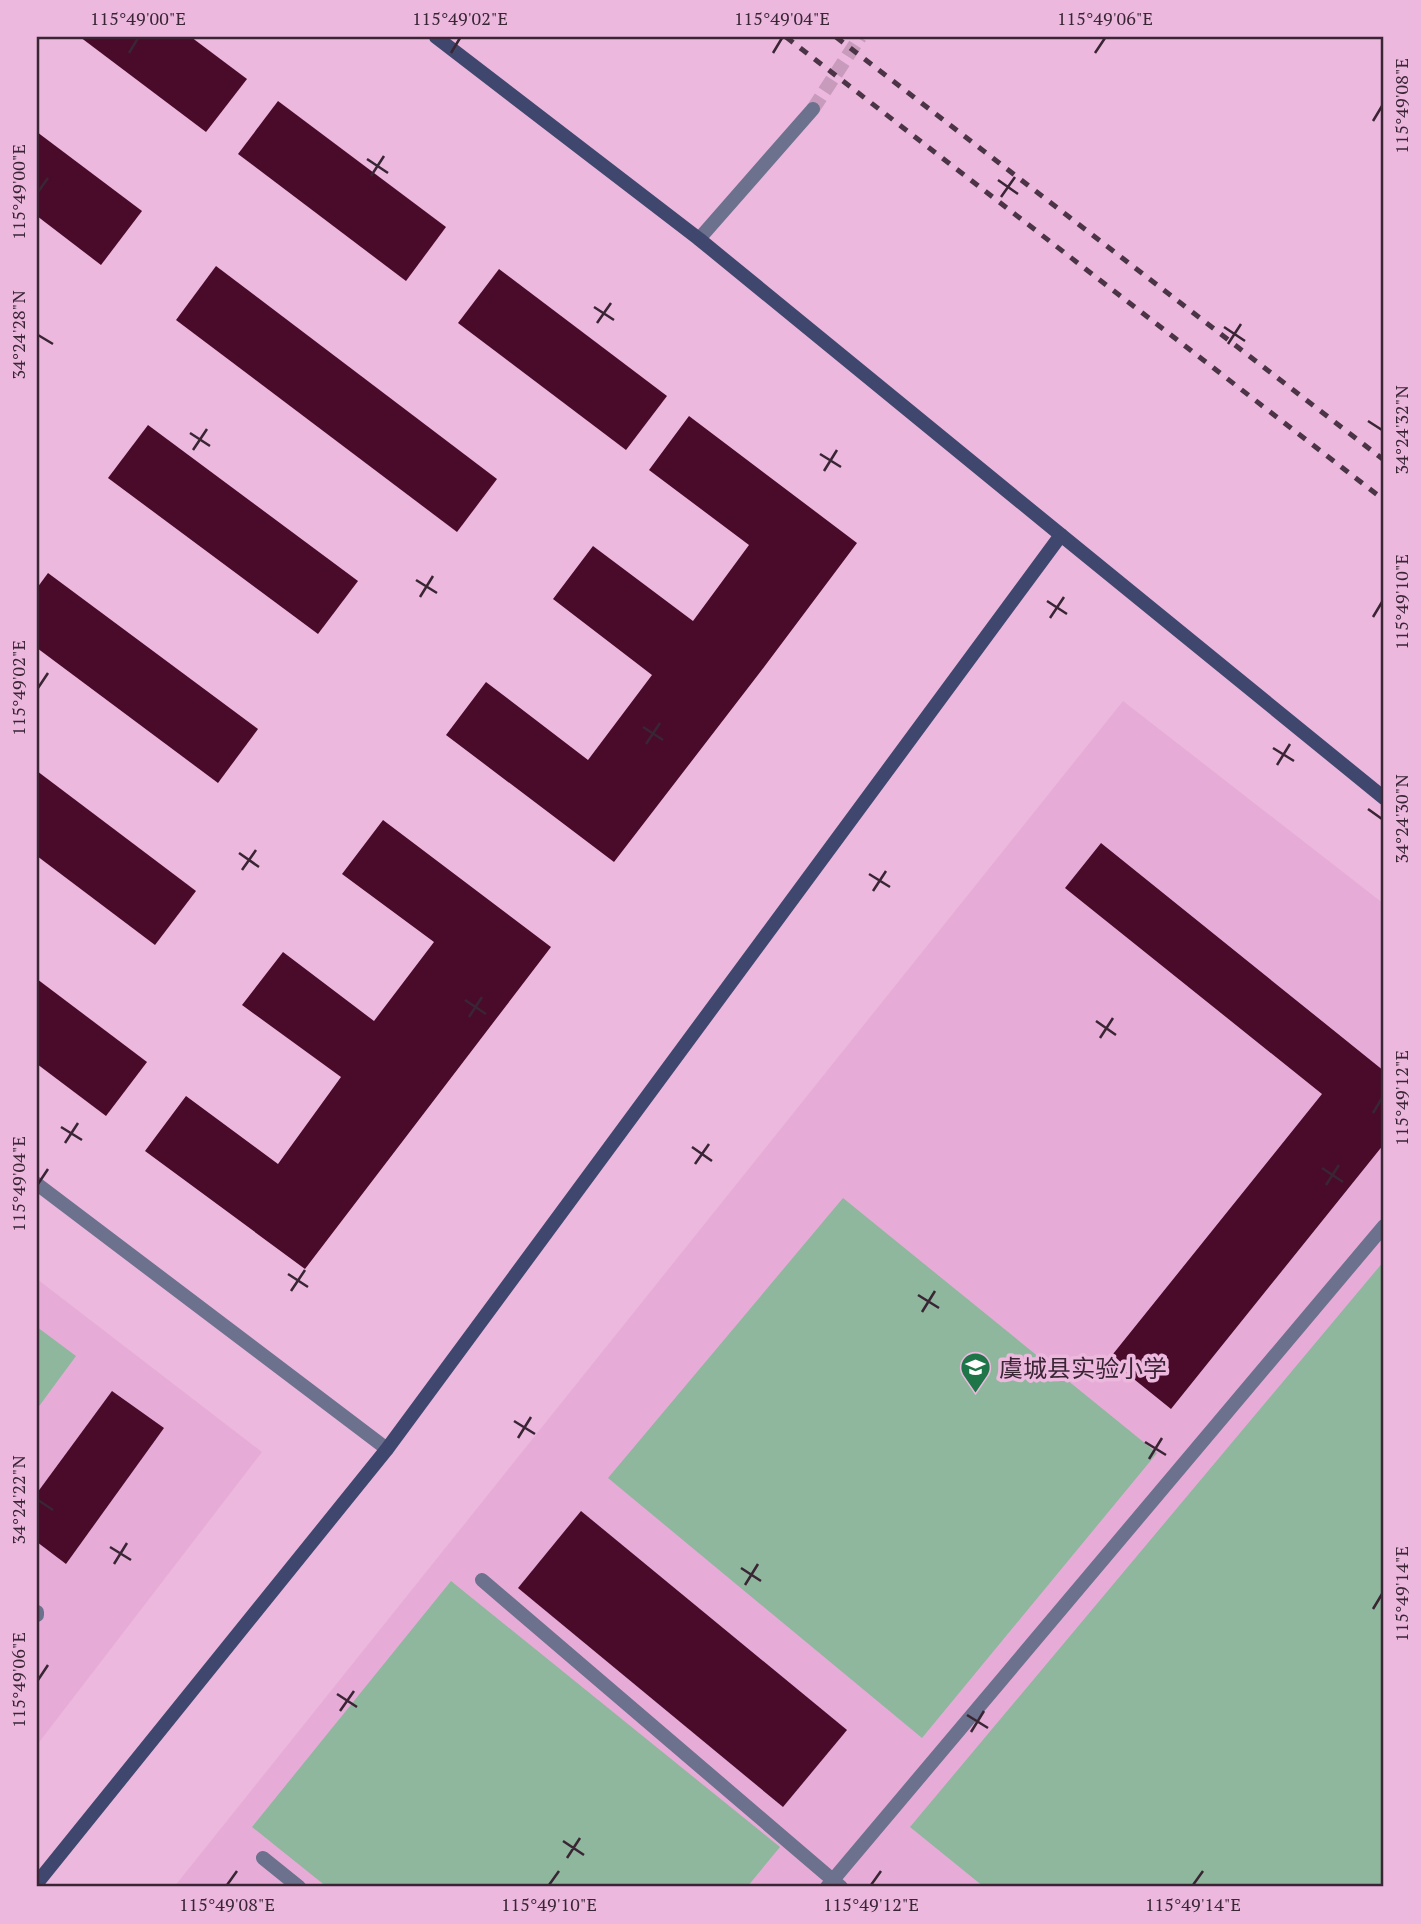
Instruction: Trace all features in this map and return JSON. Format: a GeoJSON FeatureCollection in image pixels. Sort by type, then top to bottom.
{"type":"FeatureCollection","features":[{"type":"Feature","properties":{"kind":"street"},"geometry":{"type":"LineString","coordinates":[[436,37],[699,239],[1384,798]]}},
{"type":"Feature","properties":{"kind":"street"},"geometry":{"type":"LineString","coordinates":[[699,239],[813,108]]}},
{"type":"Feature","properties":{"kind":"street"},"geometry":{"type":"LineString","coordinates":[[37,1883],[387,1449],[1061,535]]}},
{"type":"Feature","properties":{"kind":"street"},"geometry":{"type":"LineString","coordinates":[[37,1184],[387,1449]]}},
{"type":"Feature","properties":{"kind":"street"},"geometry":{"type":"LineString","coordinates":[[482,1580],[834,1885],[1384,1226]]}},
{"type":"Feature","properties":{"kind":"street"},"geometry":{"type":"LineString","coordinates":[[262,1858],[299,1887]]}},
{"type":"Feature","properties":{"kind":"shaded area","name":"虞城县实验小学"},"geometry":{"type":"Polygon","coordinates":[[[1123,701],[1384,904],[1384,1887],[174,1887],[1123,701]]]}},
{"type":"Feature","properties":{"kind":"shaded area"},"geometry":{"type":"Polygon","coordinates":[[[37,1279],[262,1452],[37,1745],[37,1279]]]}},
{"type":"Feature","properties":{"kind":"green space"},"geometry":{"type":"Polygon","coordinates":[[[843,1198],[1157,1453],[922,1738],[608,1478],[843,1198]]]}},
{"type":"Feature","properties":{"kind":"green space"},"geometry":{"type":"Polygon","coordinates":[[[1384,1261],[1384,1887],[984,1887],[910,1827],[1384,1261]]]}},
{"type":"Feature","properties":{"kind":"green space"},"geometry":{"type":"Polygon","coordinates":[[[37,1327],[76,1356],[37,1409],[37,1327]]]}},
{"type":"Feature","properties":{"kind":"green space"},"geometry":{"type":"Polygon","coordinates":[[[451,1581],[780,1847],[747,1887],[327,1887],[252,1827],[451,1581]]]}},
{"type":"Feature","properties":{"kind":"building"},"geometry":{"type":"Polygon","coordinates":[[[80,37],[191,37],[247,79],[206,132],[80,37]]]}},
{"type":"Feature","properties":{"kind":"building"},"geometry":{"type":"Polygon","coordinates":[[[278,101],[446,227],[406,281],[238,154],[278,101]]]}},
{"type":"Feature","properties":{"kind":"building"},"geometry":{"type":"Polygon","coordinates":[[[37,132],[142,211],[101,265],[37,216],[37,132]]]}},
{"type":"Feature","properties":{"kind":"building"},"geometry":{"type":"Polygon","coordinates":[[[216,266],[497,479],[457,532],[176,320],[216,266]]]}},
{"type":"Feature","properties":{"kind":"building"},"geometry":{"type":"Polygon","coordinates":[[[499,269],[667,396],[626,450],[458,323],[499,269]]]}},
{"type":"Feature","properties":{"kind":"building"},"geometry":{"type":"Polygon","coordinates":[[[689,416],[857,543],[614,862],[446,735],[486,682],[588,760],[652,675],[553,599],[593,546],[693,621],[749,545],[649,470],[689,416]]]}},
{"type":"Feature","properties":{"kind":"building"},"geometry":{"type":"Polygon","coordinates":[[[148,425],[358,581],[318,634],[108,478],[148,425]]]}},
{"type":"Feature","properties":{"kind":"building"},"geometry":{"type":"Polygon","coordinates":[[[48,573],[258,729],[218,783],[37,648],[37,588],[48,573]]]}},
{"type":"Feature","properties":{"kind":"building"},"geometry":{"type":"Polygon","coordinates":[[[37,771],[196,891],[155,945],[37,856],[37,771]]]}},
{"type":"Feature","properties":{"kind":"building"},"geometry":{"type":"Polygon","coordinates":[[[383,820],[551,947],[305,1269],[145,1151],[186,1096],[278,1164],[341,1077],[242,1005],[283,952],[374,1021],[434,942],[342,874],[383,820]]]}},
{"type":"Feature","properties":{"kind":"building"},"geometry":{"type":"Polygon","coordinates":[[[1101,843],[1384,1071],[1384,1144],[1171,1409],[1109,1359],[1322,1094],[1065,888],[1101,843]]]}},
{"type":"Feature","properties":{"kind":"building"},"geometry":{"type":"Polygon","coordinates":[[[37,979],[147,1062],[106,1116],[37,1064],[37,979]]]}},
{"type":"Feature","properties":{"kind":"building"},"geometry":{"type":"Polygon","coordinates":[[[112,1391],[164,1428],[66,1564],[37,1542],[37,1493],[112,1391]]]}},
{"type":"Feature","properties":{"kind":"building"},"geometry":{"type":"Polygon","coordinates":[[[581,1511],[847,1730],[783,1807],[518,1588],[581,1511]]]}},
{"type":"Feature","properties":{"kind":"tunnel"},"geometry":{"type":"LineString","coordinates":[[813,109],[860,37]]}},
{"type":"Feature","properties":{"kind":"railway"},"geometry":{"type":"LineString","coordinates":[[786,37],[1384,500]]}},
{"type":"Feature","properties":{"kind":"railway"},"geometry":{"type":"LineString","coordinates":[[836,37],[1384,460]]}},
{"type":"Feature","properties":{"kind":"place","name":"虞城县实验小学"},"geometry":{"type":"Point","coordinates":[976,1395]}}]}
